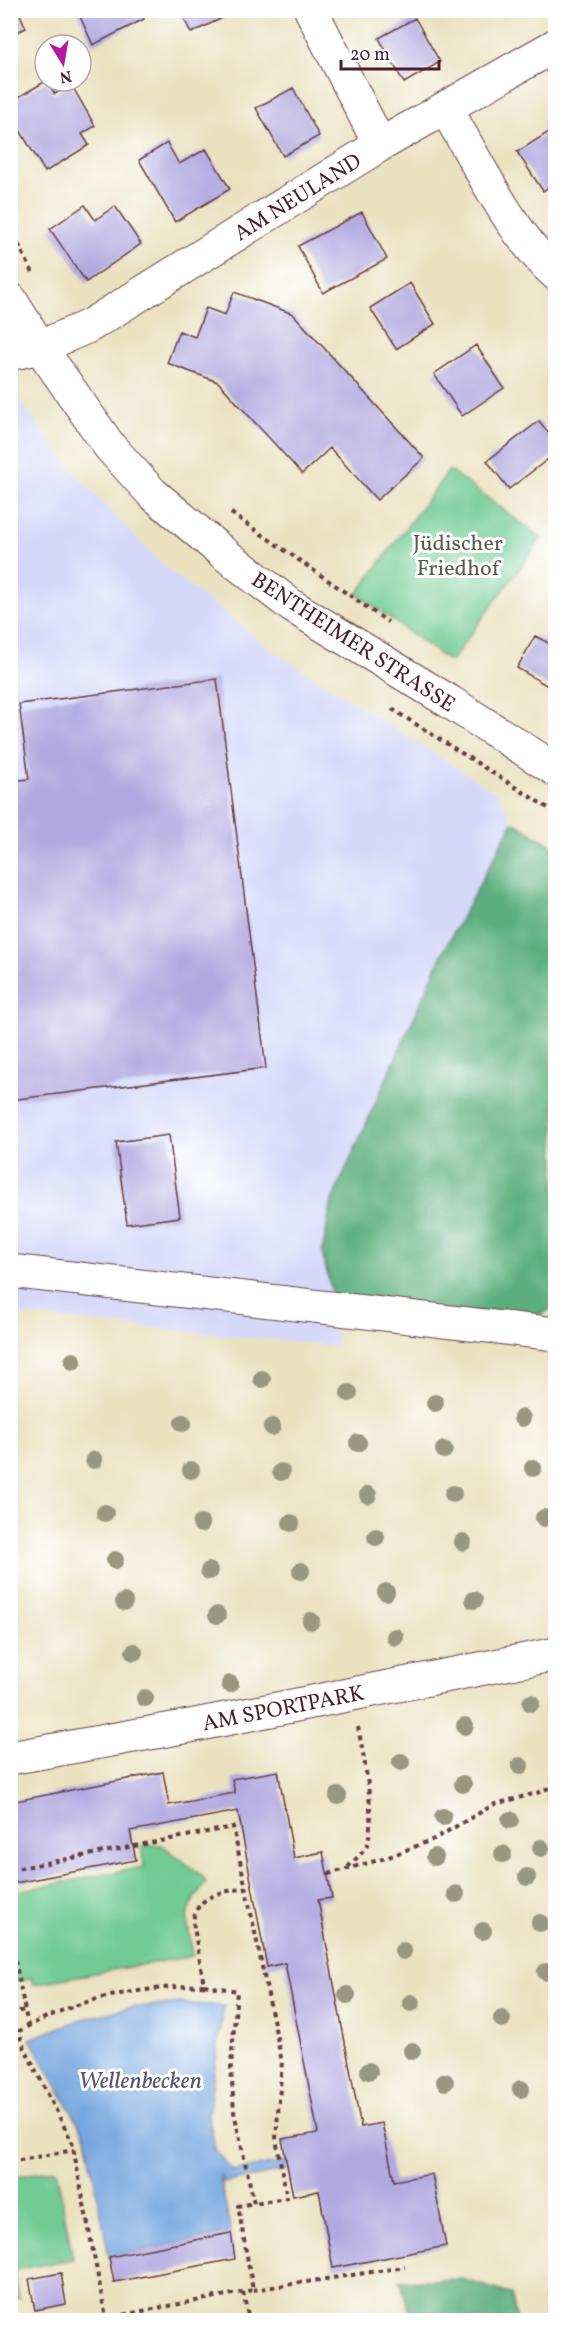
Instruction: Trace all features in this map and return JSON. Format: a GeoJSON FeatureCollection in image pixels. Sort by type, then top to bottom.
{"type":"FeatureCollection","features":[{"type":"Feature","properties":{"kind":"street"},"geometry":{"type":"LineString","coordinates":[[310,10],[380,145]]}},
{"type":"Feature","properties":{"kind":"street","name":"AM NEULAND"},"geometry":{"type":"LineString","coordinates":[[25,351],[89,326],[380,145],[555,45]]}},
{"type":"Feature","properties":{"kind":"street"},"geometry":{"type":"LineString","coordinates":[[446,109],[507,213],[549,268]]}},
{"type":"Feature","properties":{"kind":"street","name":"BENTHEIMER STRASSE"},"geometry":{"type":"LineString","coordinates":[[10,299],[25,351],[152,493],[222,552],[292,606],[450,702],[555,770]]}},
{"type":"Feature","properties":{"kind":"street"},"geometry":{"type":"LineString","coordinates":[[10,1271],[555,1333]]}},
{"type":"Feature","properties":{"kind":"street","name":"AM SPORTPARK"},"geometry":{"type":"LineString","coordinates":[[10,1758],[555,1654]]}},
{"type":"Feature","properties":{"kind":"path"},"geometry":{"type":"LineString","coordinates":[[10,228],[36,277]]}},
{"type":"Feature","properties":{"kind":"path"},"geometry":{"type":"LineString","coordinates":[[226,510],[390,623]]}},
{"type":"Feature","properties":{"kind":"path"},"geometry":{"type":"LineString","coordinates":[[347,1869],[368,1844],[369,1821],[363,1751],[351,1694]]}},
{"type":"Feature","properties":{"kind":"path"},"geometry":{"type":"LineString","coordinates":[[328,1874],[386,1858],[461,1825],[495,1804],[537,1793],[555,1785]]}},
{"type":"Feature","properties":{"kind":"path"},"geometry":{"type":"LineString","coordinates":[[10,1870],[232,1827],[250,1888],[282,2062],[276,2139],[287,2198],[238,2206],[254,2290]]}},
{"type":"Feature","properties":{"kind":"path"},"geometry":{"type":"LineString","coordinates":[[204,1985],[193,1921],[194,1911],[200,1903],[215,1894],[250,1888]]}},
{"type":"Feature","properties":{"kind":"path"},"geometry":{"type":"LineString","coordinates":[[10,1934],[28,2026]]}},
{"type":"Feature","properties":{"kind":"path"},"geometry":{"type":"LineString","coordinates":[[106,2318],[72,2142],[22,2043],[19,2031],[68,2008],[124,1992],[204,1985],[237,1991],[231,2066],[234,2112],[254,2203]]}},
{"type":"Feature","properties":{"kind":"path"},"geometry":{"type":"LineString","coordinates":[[10,2013],[25,2010]]}},
{"type":"Feature","properties":{"kind":"path"},"geometry":{"type":"LineString","coordinates":[[10,2162],[74,2150]]}},
{"type":"Feature","properties":{"kind":"path"},"geometry":{"type":"LineString","coordinates":[[92,2320],[254,2290],[405,2268]]}},
{"type":"Feature","properties":{"kind":"path"},"geometry":{"type":"LineString","coordinates":[[243,2292],[249,2320]]}},
{"type":"Feature","properties":{"kind":"shaded area"},"geometry":{"type":"Polygon","coordinates":[[[10,387],[67,465],[161,564],[274,652],[499,795],[513,822],[444,950],[332,1200],[336,1346],[11,1314],[10,387]]]}},
{"type":"Feature","properties":{"kind":"green space","name":"Jüdischer Friedhof"},"geometry":{"type":"Polygon","coordinates":[[[449,470],[542,538],[450,662],[357,594],[449,470]]]}},
{"type":"Feature","properties":{"kind":"green space"},"geometry":{"type":"Polygon","coordinates":[[[513,822],[555,847],[555,1305],[545,1313],[518,1320],[336,1309],[322,1253],[332,1200],[444,950],[513,822]]]}},
{"type":"Feature","properties":{"kind":"green space"},"geometry":{"type":"Polygon","coordinates":[[[162,1845],[202,1876],[206,1883],[193,1902],[188,1917],[193,1956],[33,1984],[31,1978],[11,1982],[11,1892],[144,1867],[141,1846],[162,1845]]]}},
{"type":"Feature","properties":{"kind":"green space"},"geometry":{"type":"Polygon","coordinates":[[[56,2169],[73,2259],[14,2270],[19,2298],[11,2299],[11,2178],[56,2169]]]}},
{"type":"Feature","properties":{"kind":"green space"},"geometry":{"type":"Polygon","coordinates":[[[461,2279],[511,2294],[517,2320],[412,2320],[400,2281],[461,2279]]]}},
{"type":"Feature","properties":{"kind":"water","name":"Wellenbecken"},"geometry":{"type":"Polygon","coordinates":[[[181,2003],[224,2006],[208,2115],[216,2152],[233,2171],[286,2161],[288,2170],[223,2183],[222,2175],[220,2175],[231,2233],[109,2257],[86,2137],[30,2039],[79,2020],[127,2008],[181,2003]]]}},
{"type":"Feature","properties":{"kind":"building"},"geometry":{"type":"Polygon","coordinates":[[[10,10],[18,10],[26,28],[10,35],[10,10]]]}},
{"type":"Feature","properties":{"kind":"building"},"geometry":{"type":"Polygon","coordinates":[[[77,10],[141,10],[144,19],[93,45],[93,33],[88,33],[77,10]]]}},
{"type":"Feature","properties":{"kind":"building"},"geometry":{"type":"Polygon","coordinates":[[[180,10],[239,10],[191,33],[180,10]]]}},
{"type":"Feature","properties":{"kind":"building"},"geometry":{"type":"Polygon","coordinates":[[[500,10],[522,10],[522,11],[502,17],[500,10]]]}},
{"type":"Feature","properties":{"kind":"building"},"geometry":{"type":"Polygon","coordinates":[[[415,18],[440,62],[404,83],[379,38],[415,18]]]}},
{"type":"Feature","properties":{"kind":"building"},"geometry":{"type":"Polygon","coordinates":[[[293,88],[319,136],[283,156],[256,108],[293,88]]]}},
{"type":"Feature","properties":{"kind":"building"},"geometry":{"type":"Polygon","coordinates":[[[33,89],[33,93],[76,93],[95,126],[82,134],[89,145],[45,172],[10,114],[10,102],[33,89]]]}},
{"type":"Feature","properties":{"kind":"building"},"geometry":{"type":"Polygon","coordinates":[[[552,130],[556,136],[556,182],[543,191],[517,152],[552,130]]]}},
{"type":"Feature","properties":{"kind":"building"},"geometry":{"type":"Polygon","coordinates":[[[167,143],[179,164],[206,149],[230,189],[175,222],[139,160],[167,143]]]}},
{"type":"Feature","properties":{"kind":"building"},"geometry":{"type":"Polygon","coordinates":[[[85,205],[95,220],[115,206],[141,244],[86,282],[50,229],[85,205]]]}},
{"type":"Feature","properties":{"kind":"building"},"geometry":{"type":"Polygon","coordinates":[[[362,212],[387,259],[323,293],[298,246],[362,212]]]}},
{"type":"Feature","properties":{"kind":"building"},"geometry":{"type":"Polygon","coordinates":[[[410,283],[435,324],[396,349],[370,308],[410,283]]]}},
{"type":"Feature","properties":{"kind":"building"},"geometry":{"type":"Polygon","coordinates":[[[234,292],[293,314],[424,458],[377,500],[330,448],[302,474],[218,382],[167,363],[179,331],[195,337],[206,308],[225,315],[234,292]]]}},
{"type":"Feature","properties":{"kind":"building"},"geometry":{"type":"Polygon","coordinates":[[[476,345],[504,388],[462,416],[434,374],[476,345]]]}},
{"type":"Feature","properties":{"kind":"building"},"geometry":{"type":"Polygon","coordinates":[[[539,421],[556,442],[556,453],[509,489],[487,461],[539,421]]]}},
{"type":"Feature","properties":{"kind":"building"},"geometry":{"type":"Polygon","coordinates":[[[535,636],[556,647],[556,691],[517,668],[535,636]]]}},
{"type":"Feature","properties":{"kind":"building"},"geometry":{"type":"Polygon","coordinates":[[[217,679],[266,1068],[10,1100],[10,781],[29,779],[19,704],[217,679]]]}},
{"type":"Feature","properties":{"kind":"building"},"geometry":{"type":"Polygon","coordinates":[[[169,1135],[180,1217],[127,1224],[116,1142],[169,1135]]]}},
{"type":"Feature","properties":{"kind":"building"},"geometry":{"type":"Polygon","coordinates":[[[278,1771],[294,1858],[323,1852],[332,1898],[318,1900],[361,2127],[382,2123],[394,2181],[432,2174],[446,2246],[333,2268],[319,2191],[293,2196],[282,2139],[318,2133],[285,1963],[267,1967],[238,1811],[130,1831],[136,1860],[10,1884],[10,1802],[163,1772],[169,1805],[235,1793],[232,1779],[278,1771]]]}},
{"type":"Feature","properties":{"kind":"building"},"geometry":{"type":"Polygon","coordinates":[[[231,2233],[235,2259],[114,2282],[109,2257],[231,2233]]]}},
{"type":"Feature","properties":{"kind":"building"},"geometry":{"type":"Polygon","coordinates":[[[61,2273],[66,2304],[35,2310],[29,2279],[61,2273]]]}}]}
